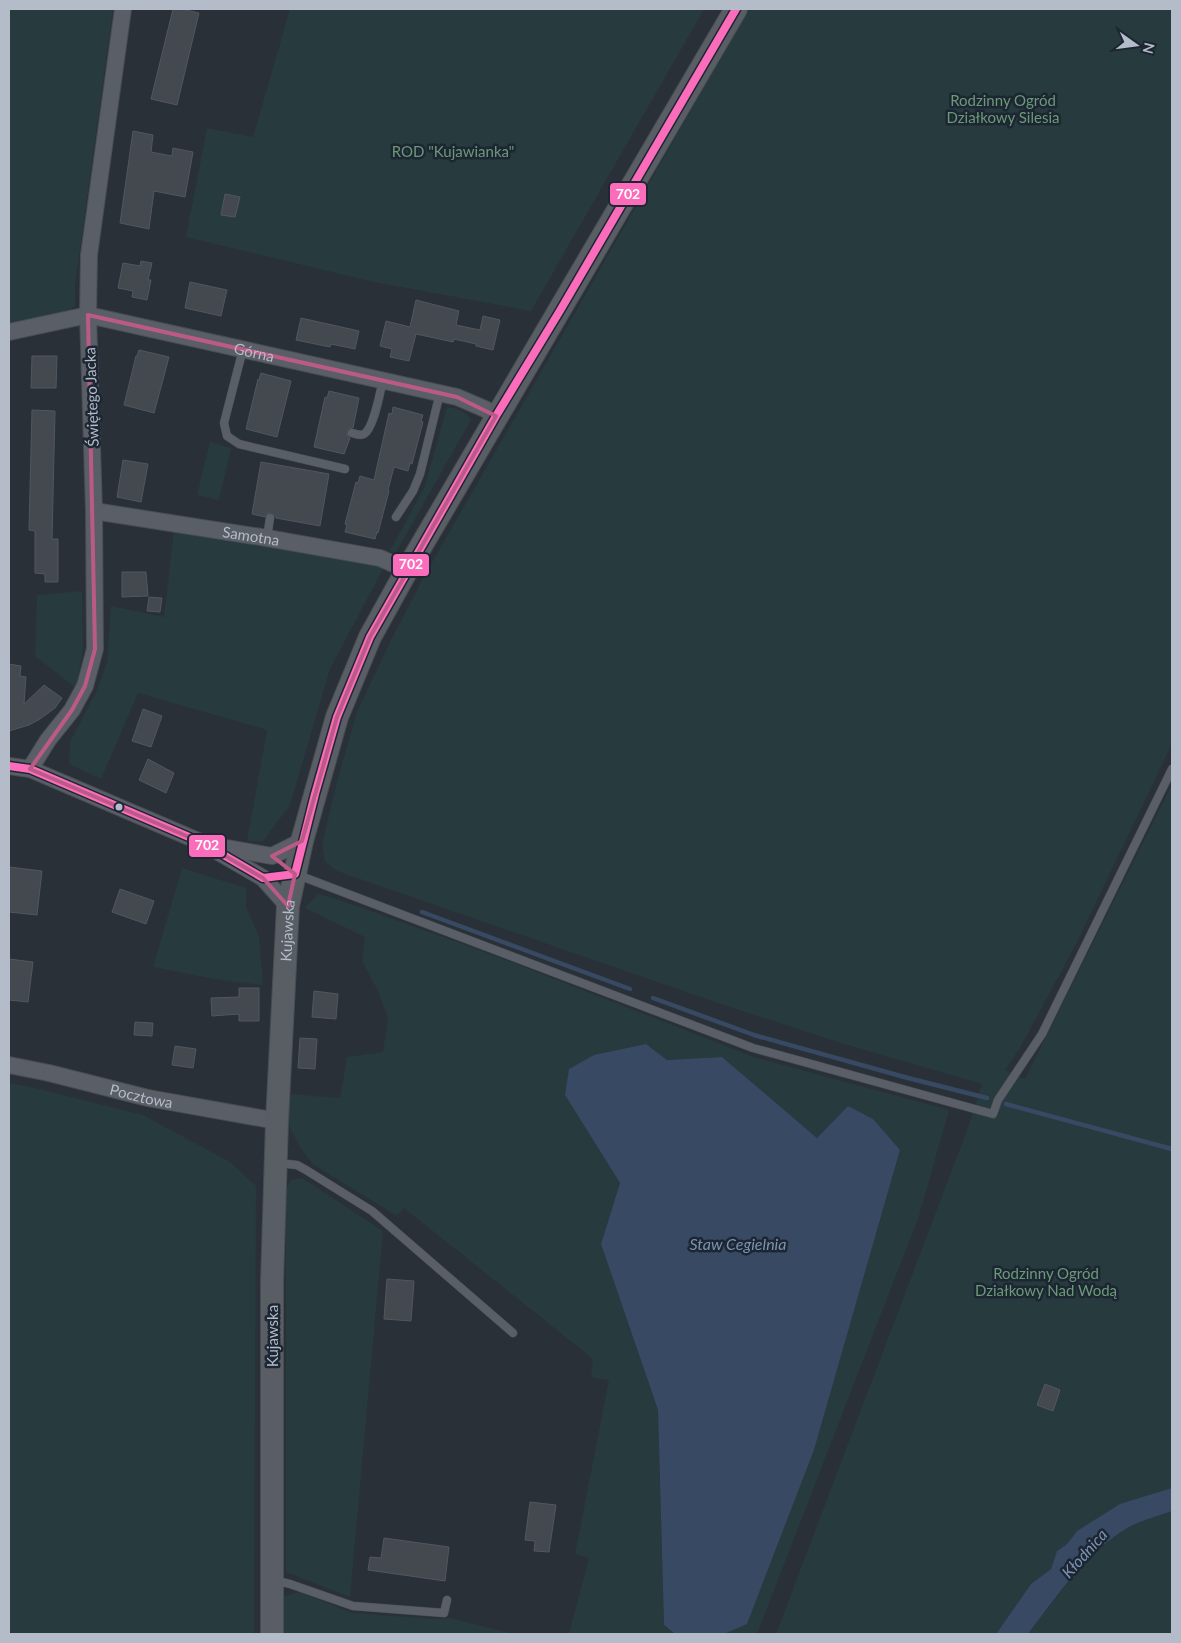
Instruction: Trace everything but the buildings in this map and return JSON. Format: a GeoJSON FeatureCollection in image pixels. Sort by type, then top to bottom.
{"type":"FeatureCollection","features":[{"type":"Feature","properties":{"kind":"street","name":"Świętego Jacka"},"geometry":{"type":"LineString","coordinates":[[30,769],[48,740],[72,710],[85,686],[95,649],[94,511],[88,315],[89,255],[123,9]]}},
{"type":"Feature","properties":{"kind":"street","name":"Kujawska"},"geometry":{"type":"LineString","coordinates":[[272,1634],[272,1282],[275,1163],[288,906],[302,841],[337,717],[370,637],[407,570],[736,9]]}},
{"type":"Feature","properties":{"kind":"street","name":"Górna"},"geometry":{"type":"LineString","coordinates":[[9,332],[88,315],[457,396],[496,416]]}},
{"type":"Feature","properties":{"kind":"street","name":"Samotna"},"geometry":{"type":"LineString","coordinates":[[94,511],[380,558],[407,570]]}},
{"type":"Feature","properties":{"kind":"street"},"geometry":{"type":"LineString","coordinates":[[9,766],[30,769],[203,843],[263,878],[288,906]]}},
{"type":"Feature","properties":{"kind":"street"},"geometry":{"type":"LineString","coordinates":[[272,856],[302,841]]}},
{"type":"Feature","properties":{"kind":"street"},"geometry":{"type":"LineString","coordinates":[[203,843],[272,856],[295,874]]}},
{"type":"Feature","properties":{"kind":"street"},"geometry":{"type":"LineString","coordinates":[[263,878],[295,874]]}},
{"type":"Feature","properties":{"kind":"street","name":"Pocztowa"},"geometry":{"type":"LineString","coordinates":[[9,1065],[49,1072],[148,1098],[277,1121]]}},
{"type":"Feature","properties":{"kind":"lane"},"geometry":{"type":"LineString","coordinates":[[243,349],[224,423],[227,436],[239,444],[345,469]]}},
{"type":"Feature","properties":{"kind":"lane"},"geometry":{"type":"LineString","coordinates":[[352,433],[361,435],[366,433],[371,424],[383,380]]}},
{"type":"Feature","properties":{"kind":"lane"},"geometry":{"type":"LineString","coordinates":[[396,517],[413,491],[420,474],[440,393]]}},
{"type":"Feature","properties":{"kind":"lane"},"geometry":{"type":"LineString","coordinates":[[267,538],[270,518]]}},
{"type":"Feature","properties":{"kind":"lane"},"geometry":{"type":"LineString","coordinates":[[295,874],[753,1048],[993,1114],[998,1100],[1042,1034],[1172,769]]}},
{"type":"Feature","properties":{"kind":"lane"},"geometry":{"type":"LineString","coordinates":[[275,1163],[288,1163],[306,1170],[372,1211],[513,1333]]}},
{"type":"Feature","properties":{"kind":"lane"},"geometry":{"type":"LineString","coordinates":[[272,1580],[290,1584],[353,1606],[444,1613],[447,1600]]}},
{"type":"Feature","properties":{"kind":"highlighted area"},"geometry":{"type":"Polygon","coordinates":[[[88,315],[457,397],[496,416],[370,637],[337,717],[302,841],[272,856],[295,874],[288,906],[263,878],[203,843],[30,769],[72,710],[85,686],[95,649],[88,315]]]}},
{"type":"Feature","properties":{"kind":"green space"},"geometry":{"type":"Polygon","coordinates":[[[9,9],[113,9],[75,285],[75,306],[66,313],[9,325],[9,9]]]}},
{"type":"Feature","properties":{"kind":"green space","name":"ROD \"Kujawianka\""},"geometry":{"type":"Polygon","coordinates":[[[290,9],[704,9],[531,311],[374,282],[186,237],[207,128],[253,137],[290,9]]]}},
{"type":"Feature","properties":{"kind":"green space"},"geometry":{"type":"Polygon","coordinates":[[[749,9],[1172,9],[1172,744],[1076,944],[1021,1046],[1005,1070],[1025,1079],[1172,784],[1172,1488],[1077,1531],[1067,1544],[1057,1551],[1051,1569],[1031,1584],[996,1634],[776,1634],[969,1125],[982,1084],[841,1043],[718,1003],[337,871],[325,862],[322,845],[336,785],[357,712],[391,640],[427,571],[749,9]]]}},
{"type":"Feature","properties":{"kind":"green space"},"geometry":{"type":"Polygon","coordinates":[[[447,407],[464,412],[471,420],[396,552],[390,551],[425,486],[447,407]]]}},
{"type":"Feature","properties":{"kind":"green space"},"geometry":{"type":"Polygon","coordinates":[[[210,442],[231,448],[219,500],[197,495],[210,442]]]}},
{"type":"Feature","properties":{"kind":"green space"},"geometry":{"type":"Polygon","coordinates":[[[174,531],[384,567],[330,669],[290,805],[263,841],[247,841],[267,730],[138,693],[101,779],[69,764],[70,742],[96,692],[107,663],[111,606],[164,617],[174,531]]]}},
{"type":"Feature","properties":{"kind":"green space"},"geometry":{"type":"Polygon","coordinates":[[[82,591],[83,649],[76,688],[35,656],[37,595],[82,591]]]}},
{"type":"Feature","properties":{"kind":"green space"},"geometry":{"type":"Polygon","coordinates":[[[182,868],[246,888],[246,907],[259,937],[263,985],[215,979],[153,967],[182,868]]]}},
{"type":"Feature","properties":{"kind":"green space"},"geometry":{"type":"Polygon","coordinates":[[[318,894],[496,956],[754,1057],[949,1110],[919,1216],[757,1634],[724,1634],[747,1623],[814,1450],[900,1150],[848,1106],[817,1138],[722,1057],[667,1060],[646,1044],[565,1095],[620,1183],[601,1244],[658,1410],[664,1625],[675,1634],[569,1634],[589,1558],[575,1554],[609,1380],[591,1377],[593,1359],[404,1208],[397,1216],[314,1165],[301,1149],[288,1124],[289,1094],[340,1098],[347,1057],[383,1052],[388,1018],[378,991],[362,961],[365,937],[305,908],[318,894]]]}},
{"type":"Feature","properties":{"kind":"green space"},"geometry":{"type":"Polygon","coordinates":[[[9,1081],[10,1083],[143,1115],[230,1162],[256,1186],[254,1634],[9,1634],[9,1081]]]}},
{"type":"Feature","properties":{"kind":"green space"},"geometry":{"type":"Polygon","coordinates":[[[302,1178],[383,1231],[350,1597],[286,1572],[286,1190],[291,1180],[302,1178]]]}},
{"type":"Feature","properties":{"kind":"green space"},"geometry":{"type":"Polygon","coordinates":[[[1172,1511],[1172,1634],[1028,1634],[1062,1590],[1099,1549],[1129,1527],[1172,1511]]]}},
{"type":"Feature","properties":{"kind":"green space"},"geometry":{"type":"Polygon","coordinates":[[[299,1592],[353,1613],[434,1619],[450,1618],[513,1634],[282,1634],[282,1597],[299,1592]]]}},
{"type":"Feature","properties":{"kind":"water","name":"Staw Cegielnia"},"geometry":{"type":"Polygon","coordinates":[[[646,1044],[667,1060],[722,1057],[817,1138],[848,1106],[873,1119],[900,1150],[814,1450],[747,1624],[724,1634],[675,1634],[664,1625],[658,1410],[601,1244],[620,1183],[565,1095],[569,1069],[594,1055],[646,1044]]]}},
{"type":"Feature","properties":{"kind":"water","name":"Kłodnica"},"geometry":{"type":"Polygon","coordinates":[[[1172,1488],[1172,1511],[1129,1527],[1099,1549],[1061,1590],[1028,1634],[996,1634],[1031,1584],[1051,1569],[1057,1551],[1067,1544],[1077,1531],[1120,1504],[1172,1488]]]}},
{"type":"Feature","properties":{"kind":"waterway"},"geometry":{"type":"LineString","coordinates":[[422,912],[630,989]]}},
{"type":"Feature","properties":{"kind":"waterway"},"geometry":{"type":"LineString","coordinates":[[653,998],[754,1035],[987,1098]]}},
{"type":"Feature","properties":{"kind":"waterway"},"geometry":{"type":"LineString","coordinates":[[1006,1104],[1172,1149]]}},
{"type":"Feature","properties":{"kind":"transit line","name":"702"},"geometry":{"type":"LineString","coordinates":[[9,766],[30,769],[203,843],[263,878],[295,874],[337,717],[370,637],[496,416],[561,309],[736,9]]}},
{"type":"Feature","properties":{"kind":"park label","name":"Rodzinny Ogród Działkowy Silesia"},"geometry":{"type":"Point","coordinates":[1003,108]}},
{"type":"Feature","properties":{"kind":"park label","name":"Rodzinny Ogród Działkowy Nad Wodą"},"geometry":{"type":"Point","coordinates":[1046,1282]}}]}
